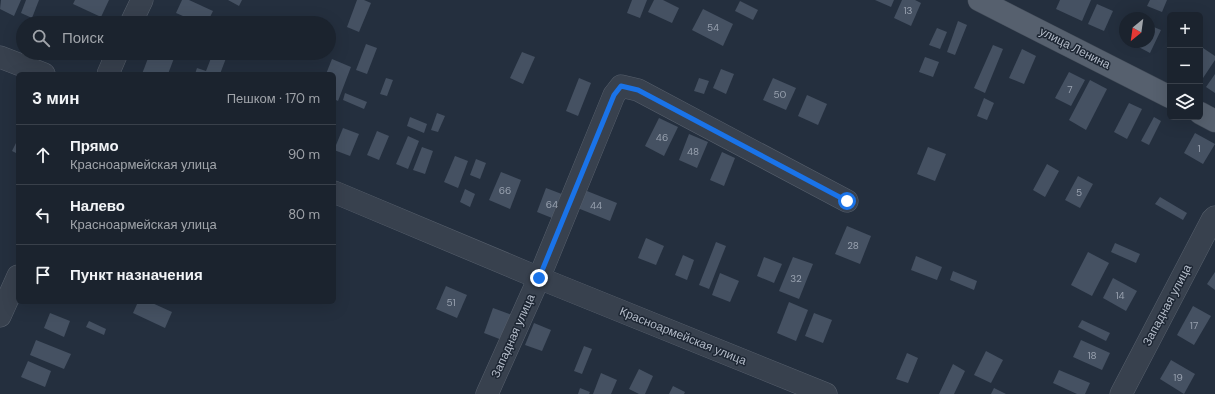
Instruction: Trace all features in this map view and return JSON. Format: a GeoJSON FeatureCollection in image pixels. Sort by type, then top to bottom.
{"type":"FeatureCollection","features":[{"type":"Feature","properties":{"kind":"main road","name":"улица Ленина"},"geometry":{"type":"LineString","coordinates":[[980,0],[1167,95]]}},
{"type":"Feature","properties":{"kind":"main road"},"geometry":{"type":"LineString","coordinates":[[1203,115],[1215,121]]}},
{"type":"Feature","properties":{"kind":"street"},"geometry":{"type":"LineString","coordinates":[[134,16],[142,0]]}},
{"type":"Feature","properties":{"kind":"street"},"geometry":{"type":"LineString","coordinates":[[0,57],[39,72]]}},
{"type":"Feature","properties":{"kind":"street"},"geometry":{"type":"LineString","coordinates":[[109,72],[115,60]]}},
{"type":"Feature","properties":{"kind":"street"},"geometry":{"type":"LineString","coordinates":[[539,278],[614,95],[621,86],[638,90],[847,201]]}},
{"type":"Feature","properties":{"kind":"street","name":"Красноармейская улица"},"geometry":{"type":"LineString","coordinates":[[336,193],[539,278],[826,394]]}},
{"type":"Feature","properties":{"kind":"street","name":"Западная улица"},"geometry":{"type":"LineString","coordinates":[[1121,394],[1212,220],[1215,217]]}},
{"type":"Feature","properties":{"kind":"street","name":"Западная улица"},"geometry":{"type":"LineString","coordinates":[[487,394],[539,278]]}},
{"type":"Feature","properties":{"kind":"street"},"geometry":{"type":"LineString","coordinates":[[0,316],[16,280]]}},
{"type":"Feature","properties":{"kind":"building"},"geometry":{"type":"Polygon","coordinates":[[[1,0],[21,0],[14,16],[0,9],[1,0]]]}},
{"type":"Feature","properties":{"kind":"building"},"geometry":{"type":"Polygon","coordinates":[[[26,0],[39,0],[33,16],[28,16],[21,13],[26,0]]]}},
{"type":"Feature","properties":{"kind":"building"},"geometry":{"type":"Polygon","coordinates":[[[75,0],[109,0],[101,16],[73,4],[75,0]]]}},
{"type":"Feature","properties":{"kind":"building"},"geometry":{"type":"Polygon","coordinates":[[[182,0],[189,0],[213,11],[210,16],[183,16],[176,13],[182,0]]]}},
{"type":"Feature","properties":{"kind":"building"},"geometry":{"type":"Polygon","coordinates":[[[228,0],[242,0],[239,6],[228,0]]]}},
{"type":"Feature","properties":{"kind":"building"},"geometry":{"type":"Polygon","coordinates":[[[357,0],[364,0],[371,3],[359,32],[347,27],[357,0]]]}},
{"type":"Feature","properties":{"kind":"building"},"geometry":{"type":"Polygon","coordinates":[[[632,0],[647,0],[640,18],[627,13],[632,0]]]}},
{"type":"Feature","properties":{"kind":"building"},"geometry":{"type":"Polygon","coordinates":[[[654,0],[663,0],[679,8],[672,23],[648,12],[654,0]]]}},
{"type":"Feature","properties":{"kind":"building"},"geometry":{"type":"Polygon","coordinates":[[[875,0],[894,0],[891,7],[875,0]]]}},
{"type":"Feature","properties":{"kind":"building"},"geometry":{"type":"Polygon","coordinates":[[[902,0],[915,0],[921,3],[911,26],[894,18],[902,0]]]}},
{"type":"Feature","properties":{"kind":"building"},"geometry":{"type":"Polygon","coordinates":[[[1060,0],[1091,0],[1082,21],[1056,9],[1060,0]]]}},
{"type":"Feature","properties":{"kind":"building"},"geometry":{"type":"Polygon","coordinates":[[[1150,0],[1167,0],[1162,12],[1147,6],[1150,0]]]}},
{"type":"Feature","properties":{"kind":"building"},"geometry":{"type":"Polygon","coordinates":[[[740,1],[758,10],[753,20],[735,11],[740,1]]]}},
{"type":"Feature","properties":{"kind":"building"},"geometry":{"type":"Polygon","coordinates":[[[1097,4],[1113,11],[1104,31],[1088,24],[1097,4]]]}},
{"type":"Feature","properties":{"kind":"building"},"geometry":{"type":"Polygon","coordinates":[[[703,9],[733,24],[723,46],[692,30],[703,9]]]}},
{"type":"Feature","properties":{"kind":"building"},"geometry":{"type":"Polygon","coordinates":[[[958,21],[967,25],[955,55],[947,52],[958,21]]]}},
{"type":"Feature","properties":{"kind":"building"},"geometry":{"type":"Polygon","coordinates":[[[937,28],[947,32],[940,49],[929,45],[937,28]]]}},
{"type":"Feature","properties":{"kind":"building"},"geometry":{"type":"Polygon","coordinates":[[[1155,28],[1161,30],[1155,43],[1155,28]]]}},
{"type":"Feature","properties":{"kind":"building"},"geometry":{"type":"Polygon","coordinates":[[[366,44],[377,48],[367,74],[356,70],[366,44]]]}},
{"type":"Feature","properties":{"kind":"building"},"geometry":{"type":"Polygon","coordinates":[[[993,45],[1003,49],[985,93],[974,88],[993,45]]]}},
{"type":"Feature","properties":{"kind":"building"},"geometry":{"type":"Polygon","coordinates":[[[1141,48],[1152,48],[1150,53],[1141,48]]]}},
{"type":"Feature","properties":{"kind":"building"},"geometry":{"type":"Polygon","coordinates":[[[1203,48],[1215,56],[1215,60],[1203,78],[1203,48]]]}},
{"type":"Feature","properties":{"kind":"building"},"geometry":{"type":"Polygon","coordinates":[[[1022,49],[1036,56],[1024,84],[1009,78],[1022,49]]]}},
{"type":"Feature","properties":{"kind":"building"},"geometry":{"type":"Polygon","coordinates":[[[522,52],[535,57],[523,84],[510,78],[522,52]]]}},
{"type":"Feature","properties":{"kind":"building"},"geometry":{"type":"Polygon","coordinates":[[[925,57],[939,62],[933,77],[919,72],[925,57]]]}},
{"type":"Feature","properties":{"kind":"building"},"geometry":{"type":"Polygon","coordinates":[[[147,60],[173,60],[169,72],[143,72],[147,60]]]}},
{"type":"Feature","properties":{"kind":"building"},"geometry":{"type":"Polygon","coordinates":[[[210,60],[225,60],[221,72],[196,72],[197,68],[206,71],[210,60]]]}},
{"type":"Feature","properties":{"kind":"building"},"geometry":{"type":"Polygon","coordinates":[[[332,60],[351,67],[338,101],[336,100],[336,72],[327,72],[332,60]]]}},
{"type":"Feature","properties":{"kind":"building"},"geometry":{"type":"Polygon","coordinates":[[[721,69],[734,74],[726,94],[713,88],[721,69]]]}},
{"type":"Feature","properties":{"kind":"building"},"geometry":{"type":"Polygon","coordinates":[[[1069,72],[1085,80],[1071,106],[1055,98],[1069,72]]]}},
{"type":"Feature","properties":{"kind":"building"},"geometry":{"type":"Polygon","coordinates":[[[1215,74],[1215,93],[1206,87],[1215,74]]]}},
{"type":"Feature","properties":{"kind":"building"},"geometry":{"type":"Polygon","coordinates":[[[386,78],[393,80],[387,96],[380,94],[386,78]]]}},
{"type":"Feature","properties":{"kind":"building"},"geometry":{"type":"Polygon","coordinates":[[[579,78],[591,83],[578,116],[566,111],[579,78]]]}},
{"type":"Feature","properties":{"kind":"building"},"geometry":{"type":"Polygon","coordinates":[[[699,78],[709,81],[704,94],[694,91],[699,78]]]}},
{"type":"Feature","properties":{"kind":"building"},"geometry":{"type":"Polygon","coordinates":[[[773,78],[796,88],[786,110],[763,100],[773,78]]]}},
{"type":"Feature","properties":{"kind":"building"},"geometry":{"type":"Polygon","coordinates":[[[1090,80],[1107,89],[1086,130],[1069,120],[1090,80]]]}},
{"type":"Feature","properties":{"kind":"building"},"geometry":{"type":"Polygon","coordinates":[[[345,93],[367,102],[364,109],[343,100],[345,93]]]}},
{"type":"Feature","properties":{"kind":"building"},"geometry":{"type":"Polygon","coordinates":[[[807,95],[827,104],[818,125],[798,116],[807,95]]]}},
{"type":"Feature","properties":{"kind":"building"},"geometry":{"type":"Polygon","coordinates":[[[984,98],[994,103],[987,120],[977,116],[984,98]]]}},
{"type":"Feature","properties":{"kind":"building"},"geometry":{"type":"Polygon","coordinates":[[[1129,103],[1142,109],[1127,139],[1114,132],[1129,103]]]}},
{"type":"Feature","properties":{"kind":"building"},"geometry":{"type":"Polygon","coordinates":[[[437,113],[445,116],[438,132],[431,130],[437,113]]]}},
{"type":"Feature","properties":{"kind":"building"},"geometry":{"type":"Polygon","coordinates":[[[410,117],[427,124],[424,133],[407,126],[410,117]]]}},
{"type":"Feature","properties":{"kind":"building"},"geometry":{"type":"Polygon","coordinates":[[[1154,117],[1161,121],[1149,145],[1141,141],[1154,117]]]}},
{"type":"Feature","properties":{"kind":"building"},"geometry":{"type":"Polygon","coordinates":[[[659,118],[678,127],[664,156],[645,146],[659,118]]]}},
{"type":"Feature","properties":{"kind":"building"},"geometry":{"type":"Polygon","coordinates":[[[343,128],[359,134],[350,156],[336,151],[336,145],[343,128]]]}},
{"type":"Feature","properties":{"kind":"building"},"geometry":{"type":"Polygon","coordinates":[[[377,131],[389,136],[379,160],[367,155],[377,131]]]}},
{"type":"Feature","properties":{"kind":"building"},"geometry":{"type":"Polygon","coordinates":[[[1195,133],[1215,144],[1203,164],[1184,153],[1195,133]]]}},
{"type":"Feature","properties":{"kind":"building"},"geometry":{"type":"Polygon","coordinates":[[[689,134],[708,142],[697,168],[679,160],[689,134]]]}},
{"type":"Feature","properties":{"kind":"building"},"geometry":{"type":"Polygon","coordinates":[[[408,136],[419,141],[408,169],[396,164],[408,136]]]}},
{"type":"Feature","properties":{"kind":"building"},"geometry":{"type":"Polygon","coordinates":[[[16,143],[16,153],[12,151],[16,143]]]}},
{"type":"Feature","properties":{"kind":"building"},"geometry":{"type":"Polygon","coordinates":[[[422,147],[433,151],[425,174],[413,170],[422,147]]]}},
{"type":"Feature","properties":{"kind":"building"},"geometry":{"type":"Polygon","coordinates":[[[928,147],[946,154],[935,181],[917,174],[928,147]]]}},
{"type":"Feature","properties":{"kind":"building"},"geometry":{"type":"Polygon","coordinates":[[[722,152],[735,158],[724,186],[710,180],[722,152]]]}},
{"type":"Feature","properties":{"kind":"building"},"geometry":{"type":"Polygon","coordinates":[[[455,156],[468,161],[458,188],[444,182],[455,156]]]}},
{"type":"Feature","properties":{"kind":"building"},"geometry":{"type":"Polygon","coordinates":[[[476,159],[486,163],[480,179],[470,175],[476,159]]]}},
{"type":"Feature","properties":{"kind":"building"},"geometry":{"type":"Polygon","coordinates":[[[1047,164],[1059,171],[1045,197],[1033,190],[1047,164]]]}},
{"type":"Feature","properties":{"kind":"building"},"geometry":{"type":"Polygon","coordinates":[[[501,172],[521,180],[510,209],[489,200],[501,172]]]}},
{"type":"Feature","properties":{"kind":"building"},"geometry":{"type":"Polygon","coordinates":[[[1078,176],[1093,184],[1080,208],[1065,200],[1078,176]]]}},
{"type":"Feature","properties":{"kind":"building"},"geometry":{"type":"Polygon","coordinates":[[[546,188],[567,196],[557,220],[537,212],[546,188]]]}},
{"type":"Feature","properties":{"kind":"building"},"geometry":{"type":"Polygon","coordinates":[[[465,189],[475,194],[470,207],[460,202],[465,189]]]}},
{"type":"Feature","properties":{"kind":"building"},"geometry":{"type":"Polygon","coordinates":[[[582,189],[617,203],[610,221],[575,207],[582,189]]]}},
{"type":"Feature","properties":{"kind":"building"},"geometry":{"type":"Polygon","coordinates":[[[1160,197],[1187,213],[1183,220],[1155,204],[1160,197]]]}},
{"type":"Feature","properties":{"kind":"building"},"geometry":{"type":"Polygon","coordinates":[[[847,226],[871,236],[860,264],[835,254],[847,226]]]}},
{"type":"Feature","properties":{"kind":"building"},"geometry":{"type":"Polygon","coordinates":[[[646,238],[664,246],[656,265],[638,258],[646,238]]]}},
{"type":"Feature","properties":{"kind":"building"},"geometry":{"type":"Polygon","coordinates":[[[716,242],[726,246],[709,289],[699,285],[716,242]]]}},
{"type":"Feature","properties":{"kind":"building"},"geometry":{"type":"Polygon","coordinates":[[[1115,243],[1140,254],[1136,263],[1111,252],[1115,243]]]}},
{"type":"Feature","properties":{"kind":"building"},"geometry":{"type":"Polygon","coordinates":[[[1088,252],[1109,263],[1092,296],[1071,285],[1088,252]]]}},
{"type":"Feature","properties":{"kind":"building"},"geometry":{"type":"Polygon","coordinates":[[[683,255],[694,260],[687,280],[675,275],[683,255]]]}},
{"type":"Feature","properties":{"kind":"building"},"geometry":{"type":"Polygon","coordinates":[[[916,256],[942,267],[937,280],[911,270],[916,256]]]}},
{"type":"Feature","properties":{"kind":"building"},"geometry":{"type":"Polygon","coordinates":[[[764,257],[782,264],[774,283],[757,276],[764,257]]]}},
{"type":"Feature","properties":{"kind":"building"},"geometry":{"type":"Polygon","coordinates":[[[793,257],[813,264],[799,299],[779,291],[793,257]]]}},
{"type":"Feature","properties":{"kind":"building"},"geometry":{"type":"Polygon","coordinates":[[[953,271],[977,281],[974,290],[950,280],[953,271]]]}},
{"type":"Feature","properties":{"kind":"building"},"geometry":{"type":"Polygon","coordinates":[[[1215,272],[1215,290],[1207,284],[1215,272]]]}},
{"type":"Feature","properties":{"kind":"building"},"geometry":{"type":"Polygon","coordinates":[[[720,273],[739,281],[730,302],[712,295],[720,273]]]}},
{"type":"Feature","properties":{"kind":"building"},"geometry":{"type":"Polygon","coordinates":[[[1113,278],[1137,291],[1126,311],[1103,298],[1113,278]]]}},
{"type":"Feature","properties":{"kind":"building"},"geometry":{"type":"Polygon","coordinates":[[[446,286],[467,295],[457,318],[436,309],[446,286]]]}},
{"type":"Feature","properties":{"kind":"building"},"geometry":{"type":"Polygon","coordinates":[[[789,302],[808,310],[796,341],[777,333],[789,302]]]}},
{"type":"Feature","properties":{"kind":"building"},"geometry":{"type":"Polygon","coordinates":[[[137,304],[154,304],[172,312],[165,328],[133,313],[137,304]]]}},
{"type":"Feature","properties":{"kind":"building"},"geometry":{"type":"Polygon","coordinates":[[[1193,306],[1211,316],[1194,345],[1177,335],[1193,306]]]}},
{"type":"Feature","properties":{"kind":"building"},"geometry":{"type":"Polygon","coordinates":[[[493,308],[512,315],[502,340],[484,333],[493,308]]]}},
{"type":"Feature","properties":{"kind":"building"},"geometry":{"type":"Polygon","coordinates":[[[50,313],[70,321],[64,337],[44,328],[50,313]]]}},
{"type":"Feature","properties":{"kind":"building"},"geometry":{"type":"Polygon","coordinates":[[[814,313],[832,320],[823,343],[805,336],[814,313]]]}},
{"type":"Feature","properties":{"kind":"building"},"geometry":{"type":"Polygon","coordinates":[[[1082,320],[1110,333],[1106,341],[1078,327],[1082,320]]]}},
{"type":"Feature","properties":{"kind":"building"},"geometry":{"type":"Polygon","coordinates":[[[89,321],[106,329],[104,335],[86,327],[89,321]]]}},
{"type":"Feature","properties":{"kind":"building"},"geometry":{"type":"Polygon","coordinates":[[[534,323],[551,330],[542,351],[525,345],[534,323]]]}},
{"type":"Feature","properties":{"kind":"building"},"geometry":{"type":"Polygon","coordinates":[[[36,340],[71,354],[64,369],[30,355],[36,340]]]}},
{"type":"Feature","properties":{"kind":"building"},"geometry":{"type":"Polygon","coordinates":[[[1081,340],[1110,353],[1102,370],[1073,357],[1081,340]]]}},
{"type":"Feature","properties":{"kind":"building"},"geometry":{"type":"Polygon","coordinates":[[[584,346],[592,349],[582,374],[574,371],[584,346]]]}},
{"type":"Feature","properties":{"kind":"building"},"geometry":{"type":"Polygon","coordinates":[[[986,351],[1003,360],[991,383],[974,375],[986,351]]]}},
{"type":"Feature","properties":{"kind":"building"},"geometry":{"type":"Polygon","coordinates":[[[907,353],[918,358],[908,383],[896,379],[907,353]]]}},
{"type":"Feature","properties":{"kind":"building"},"geometry":{"type":"Polygon","coordinates":[[[1171,360],[1195,374],[1184,394],[1160,379],[1171,360]]]}},
{"type":"Feature","properties":{"kind":"building"},"geometry":{"type":"Polygon","coordinates":[[[28,361],[51,371],[45,387],[21,377],[28,361]]]}},
{"type":"Feature","properties":{"kind":"building"},"geometry":{"type":"Polygon","coordinates":[[[953,364],[965,371],[954,394],[939,394],[953,364]]]}},
{"type":"Feature","properties":{"kind":"building"},"geometry":{"type":"Polygon","coordinates":[[[639,369],[653,376],[645,394],[639,394],[629,389],[639,369]]]}},
{"type":"Feature","properties":{"kind":"building"},"geometry":{"type":"Polygon","coordinates":[[[1059,370],[1090,383],[1085,394],[1077,394],[1053,383],[1059,370]]]}},
{"type":"Feature","properties":{"kind":"building"},"geometry":{"type":"Polygon","coordinates":[[[601,373],[617,380],[611,394],[593,394],[601,373]]]}},
{"type":"Feature","properties":{"kind":"building"},"geometry":{"type":"Polygon","coordinates":[[[673,386],[685,392],[684,394],[669,394],[673,386]]]}},
{"type":"Feature","properties":{"kind":"building"},"geometry":{"type":"Polygon","coordinates":[[[580,388],[590,392],[589,394],[578,394],[580,388]]]}},
{"type":"Feature","properties":{"kind":"building"},"geometry":{"type":"Polygon","coordinates":[[[994,388],[1006,394],[991,394],[994,388]]]}},
{"type":"Feature","properties":{"kind":"route"},"geometry":{"type":"LineString","coordinates":[[539,278],[614,95],[621,86],[638,90],[847,201]]}}]}
